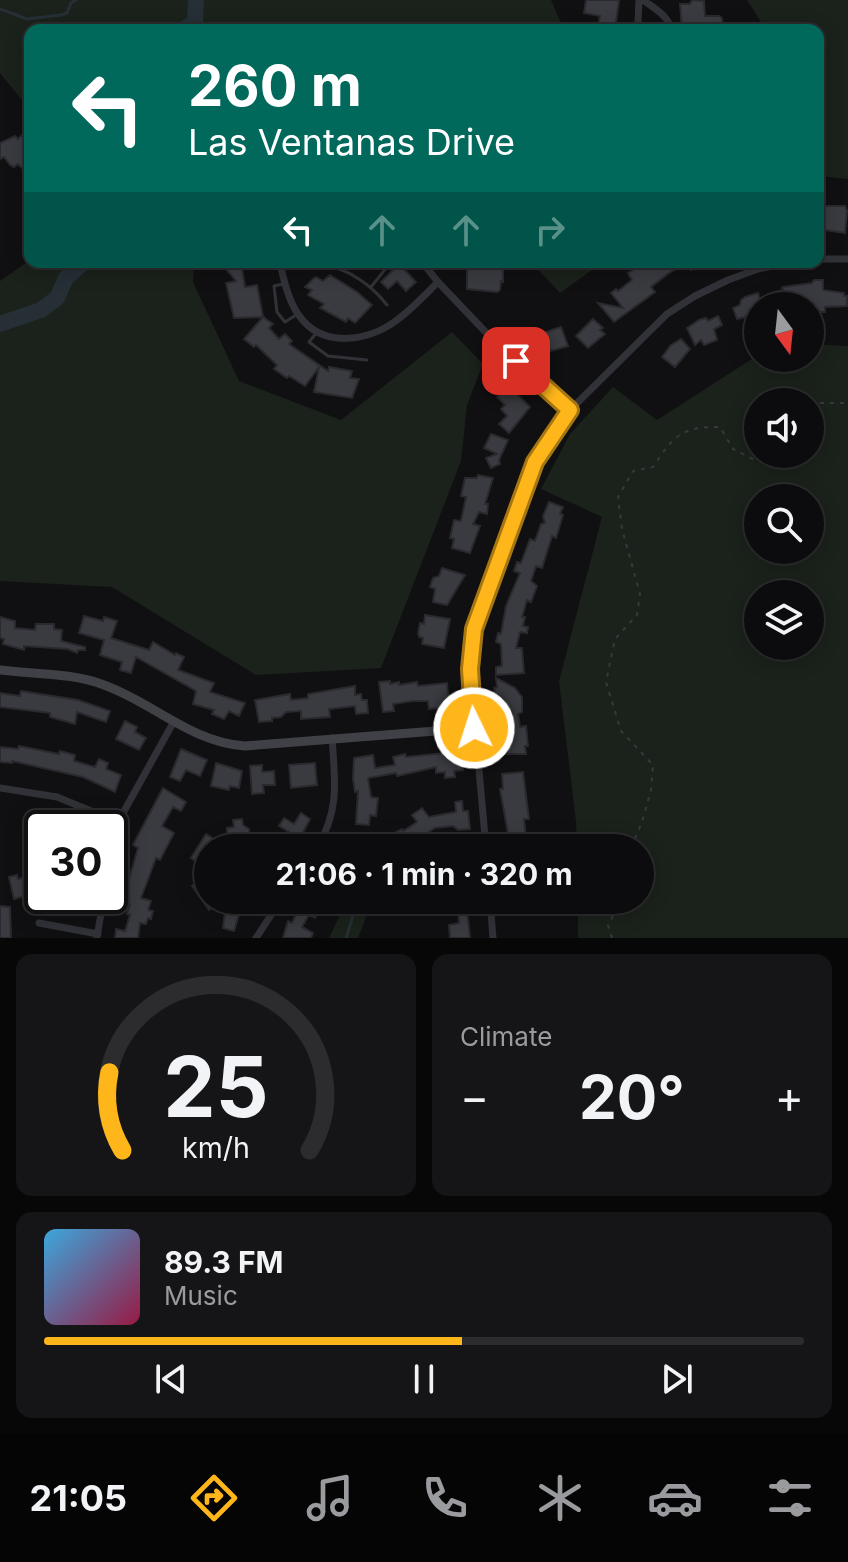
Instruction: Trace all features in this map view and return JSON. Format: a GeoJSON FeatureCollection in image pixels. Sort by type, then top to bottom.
{"type":"FeatureCollection","features":[{"type":"Feature","properties":{"kind":"street"},"geometry":{"type":"LineString","coordinates":[[639,24],[641,0],[670,24]]}},
{"type":"Feature","properties":{"kind":"street"},"geometry":{"type":"LineString","coordinates":[[824,259],[848,259]]}},
{"type":"Feature","properties":{"kind":"street"},"geometry":{"type":"LineString","coordinates":[[282,268],[298,314],[318,331],[336,339],[353,339],[376,332],[397,320],[438,282]]}},
{"type":"Feature","properties":{"kind":"street"},"geometry":{"type":"LineString","coordinates":[[427,268],[496,343],[570,410]]}},
{"type":"Feature","properties":{"kind":"street"},"geometry":{"type":"LineString","coordinates":[[485,834],[470,669],[474,629],[535,462],[570,410],[667,314],[728,280],[763,268]]}},
{"type":"Feature","properties":{"kind":"street"},"geometry":{"type":"LineString","coordinates":[[0,670],[102,684],[173,723],[228,745],[474,728]]}},
{"type":"Feature","properties":{"kind":"street"},"geometry":{"type":"LineString","coordinates":[[125,810],[173,723]]}},
{"type":"Feature","properties":{"kind":"street"},"geometry":{"type":"LineString","coordinates":[[326,834],[335,804],[332,738]]}},
{"type":"Feature","properties":{"kind":"street"},"geometry":{"type":"LineString","coordinates":[[0,788],[57,797],[89,810]]}},
{"type":"Feature","properties":{"kind":"street"},"geometry":{"type":"LineString","coordinates":[[39,923],[97,936],[101,914]]}},
{"type":"Feature","properties":{"kind":"street"},"geometry":{"type":"LineString","coordinates":[[256,938],[270,914]]}},
{"type":"Feature","properties":{"kind":"street"},"geometry":{"type":"LineString","coordinates":[[491,914],[493,938]]}},
{"type":"Feature","properties":{"kind":"lane"},"geometry":{"type":"LineString","coordinates":[[338,268],[371,287],[387,305]]}},
{"type":"Feature","properties":{"kind":"lane"},"geometry":{"type":"LineString","coordinates":[[371,287],[386,268]]}},
{"type":"Feature","properties":{"kind":"lane"},"geometry":{"type":"LineString","coordinates":[[286,283],[274,286],[277,312],[285,322],[298,314]]}},
{"type":"Feature","properties":{"kind":"lane"},"geometry":{"type":"LineString","coordinates":[[318,331],[309,342],[328,356],[367,360]]}},
{"type":"Feature","properties":{"kind":"path"},"geometry":{"type":"LineString","coordinates":[[824,403],[848,403]]}},
{"type":"Feature","properties":{"kind":"path"},"geometry":{"type":"LineString","coordinates":[[636,834],[648,801],[653,765],[621,731],[606,682],[615,639],[637,615],[640,594],[622,529],[618,497],[633,471],[653,467],[672,438],[700,426],[720,427],[733,449],[744,454]]}},
{"type":"Feature","properties":{"kind":"path"},"geometry":{"type":"LineString","coordinates":[[612,938],[608,925],[614,914]]}},
{"type":"Feature","properties":{"kind":"shaded area"},"geometry":{"type":"Polygon","coordinates":[[[0,0],[551,0],[561,24],[24,24],[24,103],[0,73],[0,0]]]}},
{"type":"Feature","properties":{"kind":"shaded area"},"geometry":{"type":"Polygon","coordinates":[[[747,0],[848,0],[848,179],[824,177],[824,24],[762,24],[747,0]]]}},
{"type":"Feature","properties":{"kind":"shaded area"},"geometry":{"type":"Polygon","coordinates":[[[24,264],[24,268],[194,268],[193,282],[239,381],[341,420],[452,332],[483,364],[467,405],[461,461],[381,668],[256,675],[112,587],[0,581],[0,281],[24,264]]]}},
{"type":"Feature","properties":{"kind":"shaded area"},"geometry":{"type":"Polygon","coordinates":[[[537,268],[595,268],[560,293],[537,268]]]}},
{"type":"Feature","properties":{"kind":"shaded area"},"geometry":{"type":"Polygon","coordinates":[[[824,345],[848,346],[848,938],[578,938],[578,914],[654,914],[654,834],[576,834],[559,681],[602,517],[541,489],[570,434],[613,387],[657,420],[744,364],[744,372],[824,372],[824,345]]]}},
{"type":"Feature","properties":{"kind":"shaded area"},"geometry":{"type":"Polygon","coordinates":[[[340,914],[367,914],[358,938],[329,938],[340,914]]]}},
{"type":"Feature","properties":{"kind":"building"},"geometry":{"type":"Polygon","coordinates":[[[586,0],[619,0],[616,23],[624,24],[598,24],[600,16],[584,13],[586,0]]]}},
{"type":"Feature","properties":{"kind":"building"},"geometry":{"type":"Polygon","coordinates":[[[692,0],[704,1],[705,16],[719,16],[723,24],[682,24],[680,4],[690,4],[692,0]]]}},
{"type":"Feature","properties":{"kind":"building"},"geometry":{"type":"Polygon","coordinates":[[[23,134],[23,169],[18,164],[14,167],[10,165],[4,157],[0,159],[0,143],[15,136],[18,139],[23,134]]]}},
{"type":"Feature","properties":{"kind":"building"},"geometry":{"type":"Polygon","coordinates":[[[824,206],[845,206],[845,233],[824,230],[824,206]]]}},
{"type":"Feature","properties":{"kind":"building"},"geometry":{"type":"Polygon","coordinates":[[[246,268],[242,269],[245,287],[257,285],[263,317],[234,318],[226,283],[236,281],[226,269],[246,268]]]}},
{"type":"Feature","properties":{"kind":"building"},"geometry":{"type":"Polygon","coordinates":[[[395,268],[403,268],[416,282],[406,291],[397,281],[388,289],[381,282],[395,268]]]}},
{"type":"Feature","properties":{"kind":"building"},"geometry":{"type":"Polygon","coordinates":[[[467,268],[503,268],[503,282],[497,292],[467,289],[467,268]]]}},
{"type":"Feature","properties":{"kind":"building"},"geometry":{"type":"Polygon","coordinates":[[[637,268],[678,268],[651,287],[655,292],[614,322],[598,303],[623,308],[611,293],[632,280],[628,273],[637,268]]]}},
{"type":"Feature","properties":{"kind":"building"},"geometry":{"type":"Polygon","coordinates":[[[330,275],[372,305],[355,323],[348,318],[346,322],[320,308],[324,304],[308,295],[312,290],[305,287],[313,279],[316,277],[323,281],[330,275]]]}},
{"type":"Feature","properties":{"kind":"building"},"geometry":{"type":"Polygon","coordinates":[[[823,280],[823,290],[844,293],[847,306],[825,307],[824,312],[824,292],[776,292],[783,290],[782,287],[823,280]]]}},
{"type":"Feature","properties":{"kind":"building"},"geometry":{"type":"Polygon","coordinates":[[[744,298],[744,317],[737,319],[733,308],[740,305],[744,298]]]}},
{"type":"Feature","properties":{"kind":"building"},"geometry":{"type":"Polygon","coordinates":[[[718,316],[722,325],[714,329],[717,340],[704,345],[701,340],[695,345],[687,328],[699,320],[706,318],[708,321],[718,316]]]}},
{"type":"Feature","properties":{"kind":"building"},"geometry":{"type":"Polygon","coordinates":[[[263,317],[273,324],[269,328],[279,339],[285,334],[292,341],[289,344],[328,371],[329,367],[352,371],[350,378],[359,379],[352,398],[314,392],[319,367],[305,386],[274,369],[277,365],[256,345],[254,347],[244,339],[263,317]]]}},
{"type":"Feature","properties":{"kind":"building"},"geometry":{"type":"Polygon","coordinates":[[[593,319],[605,334],[588,348],[576,336],[593,319]]]}},
{"type":"Feature","properties":{"kind":"building"},"geometry":{"type":"Polygon","coordinates":[[[561,327],[568,346],[550,351],[548,345],[543,346],[540,340],[534,349],[525,342],[531,334],[533,336],[561,327]]]}},
{"type":"Feature","properties":{"kind":"building"},"geometry":{"type":"Polygon","coordinates":[[[681,339],[690,349],[675,367],[662,357],[671,345],[681,339]]]}},
{"type":"Feature","properties":{"kind":"building"},"geometry":{"type":"Polygon","coordinates":[[[509,386],[530,407],[509,433],[499,424],[507,416],[501,409],[505,405],[497,397],[509,386]]]}},
{"type":"Feature","properties":{"kind":"building"},"geometry":{"type":"Polygon","coordinates":[[[491,434],[508,440],[500,464],[491,468],[486,458],[497,454],[484,448],[491,434]]]}},
{"type":"Feature","properties":{"kind":"building"},"geometry":{"type":"Polygon","coordinates":[[[478,475],[493,478],[485,504],[488,504],[487,514],[479,512],[473,524],[480,526],[470,553],[452,548],[454,539],[450,538],[454,520],[461,521],[466,497],[461,496],[465,478],[477,478],[478,475]]]}},
{"type":"Feature","properties":{"kind":"building"},"geometry":{"type":"Polygon","coordinates":[[[549,502],[563,507],[560,514],[563,515],[556,538],[552,536],[542,568],[536,566],[531,581],[537,586],[531,602],[527,600],[522,617],[525,617],[523,626],[528,627],[527,633],[520,632],[516,648],[522,648],[524,673],[496,675],[496,667],[502,666],[501,644],[496,642],[498,633],[501,634],[506,606],[520,573],[514,571],[517,562],[521,563],[530,539],[535,541],[541,524],[545,523],[543,516],[549,502]]]}},
{"type":"Feature","properties":{"kind":"building"},"geometry":{"type":"Polygon","coordinates":[[[442,568],[465,575],[447,605],[433,602],[435,589],[430,587],[442,568]]]}},
{"type":"Feature","properties":{"kind":"building"},"geometry":{"type":"Polygon","coordinates":[[[425,615],[450,619],[444,648],[422,644],[423,638],[418,633],[425,615]]]}},
{"type":"Feature","properties":{"kind":"building"},"geometry":{"type":"Polygon","coordinates":[[[84,616],[117,621],[111,638],[149,650],[153,642],[184,657],[178,670],[214,683],[210,692],[245,703],[239,716],[229,711],[224,719],[212,714],[214,710],[193,704],[196,691],[136,657],[131,673],[120,670],[122,662],[100,655],[104,640],[79,633],[84,616]]]}},
{"type":"Feature","properties":{"kind":"building"},"geometry":{"type":"Polygon","coordinates":[[[0,617],[15,621],[15,628],[35,630],[36,624],[54,624],[54,629],[62,630],[61,641],[85,647],[85,650],[78,650],[77,653],[68,649],[24,646],[24,650],[3,644],[0,617]]]}},
{"type":"Feature","properties":{"kind":"building"},"geometry":{"type":"Polygon","coordinates":[[[496,678],[515,688],[522,697],[522,712],[518,714],[520,727],[526,726],[526,754],[507,754],[506,739],[499,740],[498,728],[505,728],[494,688],[497,687],[496,678]]]}},
{"type":"Feature","properties":{"kind":"building"},"geometry":{"type":"Polygon","coordinates":[[[390,681],[390,684],[399,682],[399,685],[417,682],[418,686],[447,683],[449,707],[429,709],[428,701],[413,701],[393,704],[394,711],[383,712],[379,682],[390,681]]]}},
{"type":"Feature","properties":{"kind":"building"},"geometry":{"type":"Polygon","coordinates":[[[355,686],[355,695],[361,694],[362,700],[367,700],[368,713],[356,714],[355,706],[329,709],[330,717],[301,719],[301,711],[286,712],[281,717],[272,718],[272,721],[259,722],[255,700],[290,694],[291,700],[308,698],[308,694],[355,686]]]}},
{"type":"Feature","properties":{"kind":"building"},"geometry":{"type":"Polygon","coordinates":[[[21,691],[78,700],[110,711],[106,722],[77,712],[75,724],[50,717],[50,713],[0,707],[0,693],[20,696],[21,691]]]}},
{"type":"Feature","properties":{"kind":"building"},"geometry":{"type":"Polygon","coordinates":[[[125,721],[137,727],[135,732],[146,738],[139,750],[116,739],[125,721]]]}},
{"type":"Feature","properties":{"kind":"building"},"geometry":{"type":"Polygon","coordinates":[[[19,746],[75,755],[74,761],[95,767],[99,759],[108,763],[106,769],[121,775],[115,792],[83,777],[12,761],[0,762],[0,747],[18,749],[19,746]]]}},
{"type":"Feature","properties":{"kind":"building"},"geometry":{"type":"Polygon","coordinates":[[[181,749],[207,760],[200,776],[186,770],[180,781],[170,777],[181,749]]]}},
{"type":"Feature","properties":{"kind":"building"},"geometry":{"type":"Polygon","coordinates":[[[444,753],[445,756],[462,754],[463,770],[454,771],[455,777],[445,778],[445,772],[436,773],[436,767],[397,776],[396,773],[368,778],[371,797],[378,798],[376,816],[370,815],[369,825],[356,824],[358,791],[355,792],[353,779],[354,758],[373,755],[375,768],[395,765],[393,757],[405,754],[406,757],[444,753]]]}},
{"type":"Feature","properties":{"kind":"building"},"geometry":{"type":"Polygon","coordinates":[[[216,763],[242,771],[239,788],[230,786],[229,790],[211,786],[216,763]]]}},
{"type":"Feature","properties":{"kind":"building"},"geometry":{"type":"Polygon","coordinates":[[[315,763],[317,785],[291,788],[289,765],[315,763]]]}},
{"type":"Feature","properties":{"kind":"building"},"geometry":{"type":"Polygon","coordinates":[[[262,765],[262,772],[274,771],[275,785],[263,785],[264,793],[252,794],[250,766],[262,765]]]}},
{"type":"Feature","properties":{"kind":"building"},"geometry":{"type":"Polygon","coordinates":[[[523,772],[529,819],[524,819],[526,834],[508,834],[500,789],[503,789],[502,774],[523,772]]]}},
{"type":"Feature","properties":{"kind":"building"},"geometry":{"type":"Polygon","coordinates":[[[163,788],[186,802],[181,811],[173,807],[162,826],[174,833],[160,860],[156,858],[141,898],[151,901],[148,910],[153,911],[151,919],[148,918],[146,924],[140,923],[138,938],[115,938],[116,929],[125,931],[130,915],[127,914],[130,904],[128,882],[138,848],[133,845],[163,788]]]}},
{"type":"Feature","properties":{"kind":"building"},"geometry":{"type":"Polygon","coordinates":[[[462,801],[463,811],[468,811],[470,829],[458,830],[453,826],[435,828],[430,834],[396,832],[417,822],[412,815],[422,808],[429,817],[456,812],[455,802],[462,801]]]}},
{"type":"Feature","properties":{"kind":"building"},"geometry":{"type":"Polygon","coordinates":[[[301,813],[310,819],[302,834],[288,834],[279,826],[284,818],[294,824],[301,813]]]}},
{"type":"Feature","properties":{"kind":"building"},"geometry":{"type":"Polygon","coordinates":[[[242,819],[249,834],[227,834],[227,828],[234,827],[233,820],[242,819]]]}},
{"type":"Feature","properties":{"kind":"building"},"geometry":{"type":"Polygon","coordinates":[[[9,877],[24,878],[24,896],[14,899],[9,877]]]}},
{"type":"Feature","properties":{"kind":"building"},"geometry":{"type":"Polygon","coordinates":[[[0,906],[10,907],[11,938],[0,938],[0,906]]]}},
{"type":"Feature","properties":{"kind":"building"},"geometry":{"type":"Polygon","coordinates":[[[225,914],[239,914],[234,931],[223,928],[225,914]]]}},
{"type":"Feature","properties":{"kind":"building"},"geometry":{"type":"Polygon","coordinates":[[[296,914],[317,914],[315,918],[309,915],[302,927],[313,933],[311,938],[283,938],[288,921],[292,923],[296,914]]]}},
{"type":"Feature","properties":{"kind":"building"},"geometry":{"type":"Polygon","coordinates":[[[458,914],[467,914],[470,938],[450,938],[449,925],[459,923],[458,914]]]}},
{"type":"Feature","properties":{"kind":"waterway"},"geometry":{"type":"LineString","coordinates":[[0,9],[27,19],[61,15],[67,13],[71,3],[76,0]]}},
{"type":"Feature","properties":{"kind":"waterway"},"geometry":{"type":"LineString","coordinates":[[192,24],[195,22],[196,0]]}},
{"type":"Feature","properties":{"kind":"waterway"},"geometry":{"type":"LineString","coordinates":[[0,324],[41,310],[57,298],[66,278],[77,268]]}},
{"type":"Feature","properties":{"kind":"waterway"},"geometry":{"type":"LineString","coordinates":[[346,938],[354,914]]}},
{"type":"Feature","properties":{"kind":"route"},"geometry":{"type":"LineString","coordinates":[[474,728],[470,669],[474,629],[515,509],[535,462],[570,410],[516,361]]}}]}
